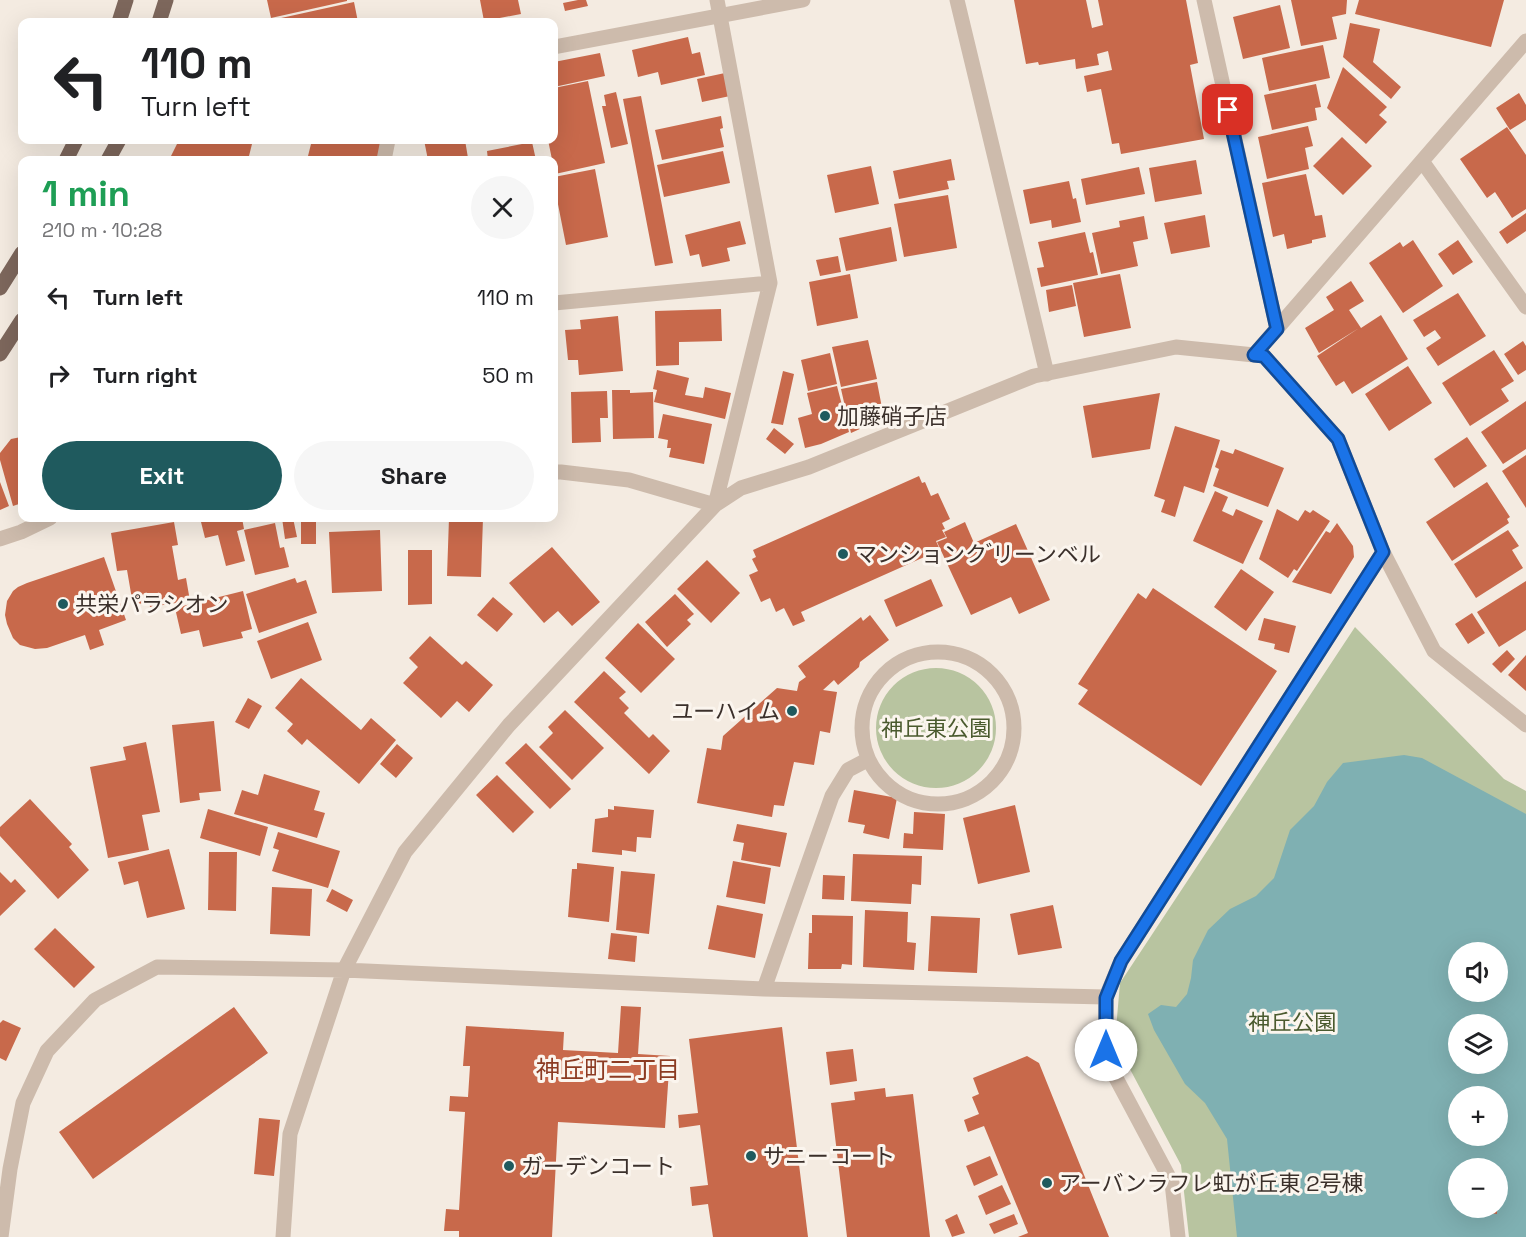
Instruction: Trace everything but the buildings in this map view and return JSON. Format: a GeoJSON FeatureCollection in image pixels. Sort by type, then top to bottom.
{"type":"FeatureCollection","features":[{"type":"Feature","properties":{"kind":"main road"},"geometry":{"type":"LineString","coordinates":[[120,18],[126,0]]}},
{"type":"Feature","properties":{"kind":"main road"},"geometry":{"type":"LineString","coordinates":[[160,18],[165,0]]}},
{"type":"Feature","properties":{"kind":"main road"},"geometry":{"type":"LineString","coordinates":[[0,288],[18,259]]}},
{"type":"Feature","properties":{"kind":"main road"},"geometry":{"type":"LineString","coordinates":[[0,354],[18,326]]}},
{"type":"Feature","properties":{"kind":"street"},"geometry":{"type":"LineString","coordinates":[[558,46],[719,8],[802,0]]}},
{"type":"Feature","properties":{"kind":"street"},"geometry":{"type":"LineString","coordinates":[[957,0],[1047,374]]}},
{"type":"Feature","properties":{"kind":"street"},"geometry":{"type":"LineString","coordinates":[[1204,0],[1277,329]]}},
{"type":"Feature","properties":{"kind":"street"},"geometry":{"type":"LineString","coordinates":[[715,505],[770,283],[719,8]]}},
{"type":"Feature","properties":{"kind":"street"},"geometry":{"type":"LineString","coordinates":[[1254,355],[1526,41]]}},
{"type":"Feature","properties":{"kind":"street"},"geometry":{"type":"LineString","coordinates":[[1422,161],[1526,306]]}},
{"type":"Feature","properties":{"kind":"street"},"geometry":{"type":"LineString","coordinates":[[558,303],[770,283]]}},
{"type":"Feature","properties":{"kind":"street"},"geometry":{"type":"LineString","coordinates":[[283,1237],[290,1134],[344,970],[405,852],[509,725],[715,505],[741,488],[809,467],[1034,376],[1176,347],[1264,356],[1338,439],[1383,552],[1434,651],[1526,725]]}},
{"type":"Feature","properties":{"kind":"street"},"geometry":{"type":"LineString","coordinates":[[558,472],[629,480],[715,505]]}},
{"type":"Feature","properties":{"kind":"street"},"geometry":{"type":"LineString","coordinates":[[0,539],[42,522]]}},
{"type":"Feature","properties":{"kind":"street"},"geometry":{"type":"LineString","coordinates":[[1178,1237],[1172,1183],[1116,1078],[1106,1050],[1106,998],[1121,961],[1383,552]]}},
{"type":"Feature","properties":{"kind":"street"},"geometry":{"type":"LineString","coordinates":[[931,650],[977,661],[1007,692],[1015,742],[1003,771],[971,799],[926,806],[892,792],[867,760],[860,730],[871,687],[899,660],[931,650]]}},
{"type":"Feature","properties":{"kind":"street"},"geometry":{"type":"LineString","coordinates":[[764,989],[832,796],[848,770],[867,760]]}},
{"type":"Feature","properties":{"kind":"street"},"geometry":{"type":"LineString","coordinates":[[1,1237],[10,1169],[23,1102],[47,1051],[95,1000],[157,967],[344,970],[764,989],[1106,998]]}},
{"type":"Feature","properties":{"kind":"green space","name":"神丘公園"},"geometry":{"type":"Polygon","coordinates":[[[1355,627],[1504,779],[1526,791],[1526,1237],[1189,1237],[1181,1165],[1115,1041],[1120,983],[1355,627]]]}},
{"type":"Feature","properties":{"kind":"green space","name":"神丘東公園"},"geometry":{"type":"Polygon","coordinates":[[[936,668],[959,672],[979,685],[992,705],[996,728],[992,751],[979,771],[959,784],[936,788],[913,784],[893,771],[880,751],[876,728],[880,705],[893,685],[913,672],[936,668]]]}},
{"type":"Feature","properties":{"kind":"water","name":"神丘公園"},"geometry":{"type":"Polygon","coordinates":[[[1404,755],[1422,758],[1526,814],[1526,1237],[1237,1237],[1227,1139],[1205,1103],[1185,1084],[1154,1030],[1148,1014],[1161,1005],[1176,1007],[1187,994],[1193,960],[1208,930],[1230,909],[1256,896],[1274,878],[1290,830],[1314,806],[1327,782],[1343,763],[1404,755]]]}},
{"type":"Feature","properties":{"kind":"place","name":"加藤硝子店"},"geometry":{"type":"Point","coordinates":[825,416]}},
{"type":"Feature","properties":{"kind":"place","name":"マンションク ゙リーンベル"},"geometry":{"type":"Point","coordinates":[843,554]}},
{"type":"Feature","properties":{"kind":"place","name":"共栄パラシオン"},"geometry":{"type":"Point","coordinates":[63,604]}},
{"type":"Feature","properties":{"kind":"place","name":"ユーハイム"},"geometry":{"type":"Point","coordinates":[792,711]}},
{"type":"Feature","properties":{"kind":"place","name":"サニーコート"},"geometry":{"type":"Point","coordinates":[751,1156]}},
{"type":"Feature","properties":{"kind":"place","name":"ガーデンコート"},"geometry":{"type":"Point","coordinates":[509,1166]}},
{"type":"Feature","properties":{"kind":"place","name":"アーバンラフレ虹が丘東 2号棟"},"geometry":{"type":"Point","coordinates":[1047,1183]}},
{"type":"Feature","properties":{"kind":"district","name":"神丘町二丁目"},"geometry":{"type":"Point","coordinates":[608,1070]}},
{"type":"Feature","properties":{"kind":"route"},"geometry":{"type":"LineString","coordinates":[[1106,1050],[1106,998],[1121,961],[1383,552],[1338,439],[1264,356],[1254,355],[1277,329],[1228,110]]}}]}
